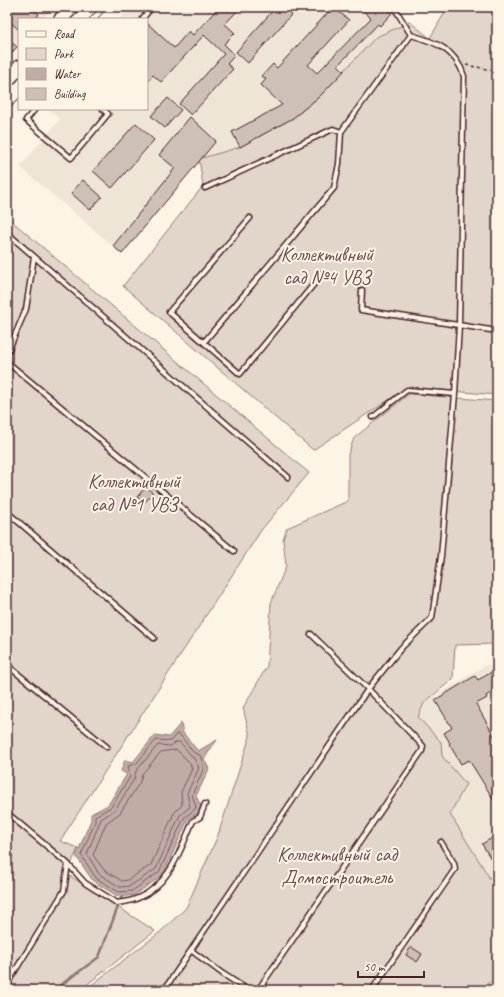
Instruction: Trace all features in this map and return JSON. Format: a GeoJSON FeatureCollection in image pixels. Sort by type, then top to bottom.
{"type":"FeatureCollection","features":[{"type":"Feature","properties":{"kind":"main road"},"geometry":{"type":"LineString","coordinates":[[62,18],[72,7]]}},
{"type":"Feature","properties":{"kind":"main road"},"geometry":{"type":"LineString","coordinates":[[7,81],[18,68]]}},
{"type":"Feature","properties":{"kind":"lane"},"geometry":{"type":"LineString","coordinates":[[143,18],[152,7]]}},
{"type":"Feature","properties":{"kind":"lane"},"geometry":{"type":"LineString","coordinates":[[164,990],[192,951],[368,689],[401,648],[432,618],[441,556],[455,394],[459,324],[464,76],[460,64],[447,50],[429,40],[411,35],[394,7]]}},
{"type":"Feature","properties":{"kind":"lane"},"geometry":{"type":"LineString","coordinates":[[204,342],[334,188],[339,164],[341,132],[411,35]]}},
{"type":"Feature","properties":{"kind":"lane"},"geometry":{"type":"LineString","coordinates":[[34,110],[26,120],[71,158],[108,114],[104,110]]}},
{"type":"Feature","properties":{"kind":"lane"},"geometry":{"type":"LineString","coordinates":[[205,188],[333,129],[341,132]]}},
{"type":"Feature","properties":{"kind":"lane"},"geometry":{"type":"LineString","coordinates":[[250,218],[168,312],[240,374],[323,273]]}},
{"type":"Feature","properties":{"kind":"lane"},"geometry":{"type":"LineString","coordinates":[[7,233],[288,477]]}},
{"type":"Feature","properties":{"kind":"lane"},"geometry":{"type":"LineString","coordinates":[[7,354],[26,309],[34,257]]}},
{"type":"Feature","properties":{"kind":"lane"},"geometry":{"type":"LineString","coordinates":[[362,290],[361,310],[497,331]]}},
{"type":"Feature","properties":{"kind":"lane"},"geometry":{"type":"LineString","coordinates":[[7,362],[234,551]]}},
{"type":"Feature","properties":{"kind":"lane"},"geometry":{"type":"LineString","coordinates":[[373,418],[407,390],[455,394]]}},
{"type":"Feature","properties":{"kind":"lane"},"geometry":{"type":"LineString","coordinates":[[7,512],[154,638]]}},
{"type":"Feature","properties":{"kind":"lane"},"geometry":{"type":"LineString","coordinates":[[258,990],[422,751],[423,746],[421,742],[368,689],[311,634]]}},
{"type":"Feature","properties":{"kind":"lane"},"geometry":{"type":"LineString","coordinates":[[7,665],[107,747]]}},
{"type":"Feature","properties":{"kind":"lane"},"geometry":{"type":"LineString","coordinates":[[7,813],[68,864],[85,883],[117,903],[138,898],[155,888],[168,874],[193,821],[200,817],[205,804]]}},
{"type":"Feature","properties":{"kind":"lane"},"geometry":{"type":"LineString","coordinates":[[372,990],[455,869],[454,863],[441,842]]}},
{"type":"Feature","properties":{"kind":"lane"},"geometry":{"type":"LineString","coordinates":[[7,984],[64,891],[68,864]]}},
{"type":"Feature","properties":{"kind":"lane"},"geometry":{"type":"LineString","coordinates":[[192,951],[248,990]]}},
{"type":"Feature","properties":{"kind":"path"},"geometry":{"type":"LineString","coordinates":[[460,64],[497,71]]}},
{"type":"Feature","properties":{"kind":"shaded area"},"geometry":{"type":"Polygon","coordinates":[[[7,7],[53,7],[44,18],[18,18],[18,47],[7,60],[7,7]]]}},
{"type":"Feature","properties":{"kind":"shaded area"},"geometry":{"type":"Polygon","coordinates":[[[130,7],[394,7],[410,22],[376,37],[320,96],[293,118],[240,147],[199,159],[122,254],[20,167],[60,119],[49,110],[148,110],[148,18],[121,18],[130,7]]]}},
{"type":"Feature","properties":{"kind":"shaded area"},"geometry":{"type":"Polygon","coordinates":[[[497,662],[497,890],[450,814],[466,784],[441,756],[418,717],[424,703],[484,666],[497,662]]]}},
{"type":"Feature","properties":{"kind":"green space","name":"Коллективный сад №4 УВЗ"},"geometry":{"type":"Polygon","coordinates":[[[448,7],[497,7],[497,395],[408,387],[313,450],[123,286],[203,186],[199,159],[240,147],[293,118],[320,96],[376,37],[410,22],[430,38],[448,7]]]}},
{"type":"Feature","properties":{"kind":"green space","name":"Коллективный сад №1 УВЗ"},"geometry":{"type":"Polygon","coordinates":[[[7,217],[309,473],[262,529],[60,841],[78,848],[67,874],[155,931],[80,990],[7,990],[7,217]]]}},
{"type":"Feature","properties":{"kind":"green space","name":"Коллективный сад Домостроитель"},"geometry":{"type":"Polygon","coordinates":[[[409,394],[497,401],[497,644],[455,645],[453,679],[424,703],[418,717],[441,742],[442,756],[466,784],[450,814],[497,890],[497,979],[474,990],[85,990],[159,933],[186,908],[218,835],[250,736],[243,708],[267,666],[271,603],[286,566],[283,539],[287,528],[348,501],[348,455],[354,438],[409,394]]]}},
{"type":"Feature","properties":{"kind":"water"},"geometry":{"type":"Polygon","coordinates":[[[181,723],[183,733],[198,751],[217,740],[204,759],[209,769],[196,796],[201,806],[198,813],[188,819],[163,875],[134,895],[119,897],[93,881],[76,856],[91,820],[91,814],[108,805],[127,774],[121,771],[125,760],[133,762],[155,735],[169,737],[181,723]]]}},
{"type":"Feature","properties":{"kind":"building"},"geometry":{"type":"Polygon","coordinates":[[[15,7],[31,7],[39,14],[36,18],[18,18],[18,29],[7,19],[7,16],[15,7]]]}},
{"type":"Feature","properties":{"kind":"building"},"geometry":{"type":"Polygon","coordinates":[[[219,7],[241,7],[225,24],[235,33],[224,44],[235,55],[227,64],[233,69],[191,115],[179,104],[224,54],[204,35],[161,82],[153,75],[148,81],[148,24],[174,48],[189,31],[193,35],[219,7]]]}},
{"type":"Feature","properties":{"kind":"building"},"geometry":{"type":"Polygon","coordinates":[[[276,7],[298,7],[248,63],[236,52],[276,7]]]}},
{"type":"Feature","properties":{"kind":"building"},"geometry":{"type":"Polygon","coordinates":[[[333,7],[349,20],[308,65],[317,73],[371,18],[359,7],[385,7],[392,13],[380,26],[378,24],[338,65],[344,71],[320,96],[293,118],[240,147],[232,132],[282,105],[261,85],[266,79],[262,76],[273,64],[277,68],[333,7]]]}},
{"type":"Feature","properties":{"kind":"building"},"geometry":{"type":"Polygon","coordinates":[[[7,38],[17,47],[7,58],[7,38]]]}},
{"type":"Feature","properties":{"kind":"building"},"geometry":{"type":"Polygon","coordinates":[[[168,98],[181,110],[165,128],[151,116],[168,98]]]}},
{"type":"Feature","properties":{"kind":"building"},"geometry":{"type":"Polygon","coordinates":[[[190,117],[216,141],[122,254],[113,246],[175,168],[159,155],[190,117]]]}},
{"type":"Feature","properties":{"kind":"building"},"geometry":{"type":"Polygon","coordinates":[[[136,123],[154,140],[112,188],[93,171],[136,123]]]}},
{"type":"Feature","properties":{"kind":"building"},"geometry":{"type":"Polygon","coordinates":[[[83,180],[102,197],[90,210],[71,193],[83,180]]]}},
{"type":"Feature","properties":{"kind":"building"},"geometry":{"type":"Polygon","coordinates":[[[146,487],[153,493],[144,503],[137,497],[146,487]]]}},
{"type":"Feature","properties":{"kind":"building"},"geometry":{"type":"Polygon","coordinates":[[[497,669],[497,689],[486,696],[487,698],[476,704],[497,741],[497,805],[469,760],[461,764],[449,744],[450,743],[444,733],[452,728],[435,700],[475,676],[478,680],[497,669]]]}},
{"type":"Feature","properties":{"kind":"building"},"geometry":{"type":"Polygon","coordinates":[[[497,835],[497,869],[482,844],[497,835]]]}},
{"type":"Feature","properties":{"kind":"building"},"geometry":{"type":"Polygon","coordinates":[[[411,947],[422,954],[417,962],[406,955],[411,947]]]}},
{"type":"Feature","properties":{"kind":"waterway"},"geometry":{"type":"LineString","coordinates":[[54,990],[99,957],[122,896]]}},
{"type":"Feature","properties":{"kind":"tram line"},"geometry":{"type":"LineString","coordinates":[[90,18],[101,7]]}},
{"type":"Feature","properties":{"kind":"tram line"},"geometry":{"type":"LineString","coordinates":[[98,18],[108,7]]}},
{"type":"Feature","properties":{"kind":"tram line"},"geometry":{"type":"LineString","coordinates":[[7,112],[18,99]]}}]}
